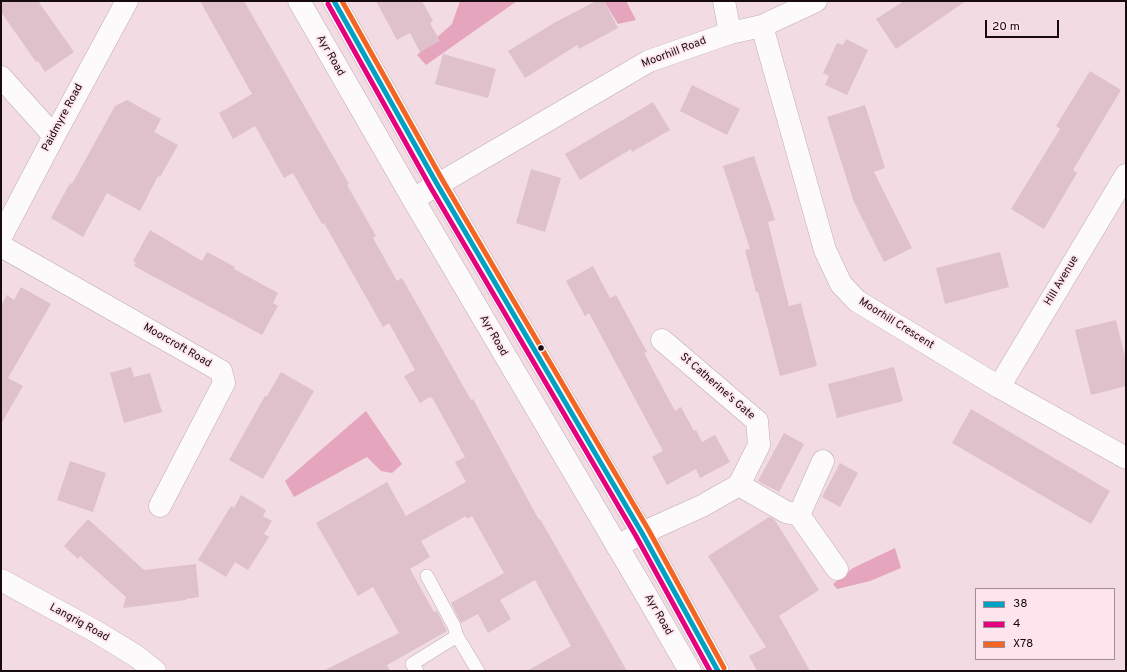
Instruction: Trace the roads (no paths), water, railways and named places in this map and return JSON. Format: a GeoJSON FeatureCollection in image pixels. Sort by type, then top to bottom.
{"type":"FeatureCollection","features":[{"type":"Feature","properties":{"kind":"street","name":"Paidmyre Road"},"geometry":{"type":"LineString","coordinates":[[1,237],[127,1]]}},
{"type":"Feature","properties":{"kind":"street","name":"Ayr Road"},"geometry":{"type":"LineString","coordinates":[[299,1],[413,199],[690,671]]}},
{"type":"Feature","properties":{"kind":"street"},"geometry":{"type":"LineString","coordinates":[[334,1],[438,184],[642,533],[718,671]]}},
{"type":"Feature","properties":{"kind":"street"},"geometry":{"type":"LineString","coordinates":[[724,1],[730,33]]}},
{"type":"Feature","properties":{"kind":"street","name":"Moorhill Road"},"geometry":{"type":"LineString","coordinates":[[413,199],[649,61],[730,33],[762,26],[816,1]]}},
{"type":"Feature","properties":{"kind":"street","name":"Moorhill Crescent"},"geometry":{"type":"LineString","coordinates":[[762,26],[825,250],[841,284],[857,300],[999,388],[1126,458]]}},
{"type":"Feature","properties":{"kind":"street"},"geometry":{"type":"LineString","coordinates":[[1,77],[54,136]]}},
{"type":"Feature","properties":{"kind":"street","name":"Hill Avenue"},"geometry":{"type":"LineString","coordinates":[[999,388],[1126,175]]}},
{"type":"Feature","properties":{"kind":"street","name":"Moorcroft Road"},"geometry":{"type":"LineString","coordinates":[[1,246],[221,371],[224,383],[160,506]]}},
{"type":"Feature","properties":{"kind":"street","name":"St Catherine's Gate"},"geometry":{"type":"LineString","coordinates":[[662,340],[757,421],[759,445],[739,485]]}},
{"type":"Feature","properties":{"kind":"street"},"geometry":{"type":"LineString","coordinates":[[799,515],[823,461]]}},
{"type":"Feature","properties":{"kind":"street"},"geometry":{"type":"LineString","coordinates":[[617,546],[702,506],[739,485],[786,512],[799,515],[837,569]]}},
{"type":"Feature","properties":{"kind":"street","name":"Langrig Road"},"geometry":{"type":"LineString","coordinates":[[1,580],[94,631],[136,656],[155,671]]}},
{"type":"Feature","properties":{"kind":"lane"},"geometry":{"type":"LineString","coordinates":[[426,576],[454,626],[457,636],[478,671]]}},
{"type":"Feature","properties":{"kind":"lane"},"geometry":{"type":"LineString","coordinates":[[417,671],[412,664],[457,636]]}}]}
